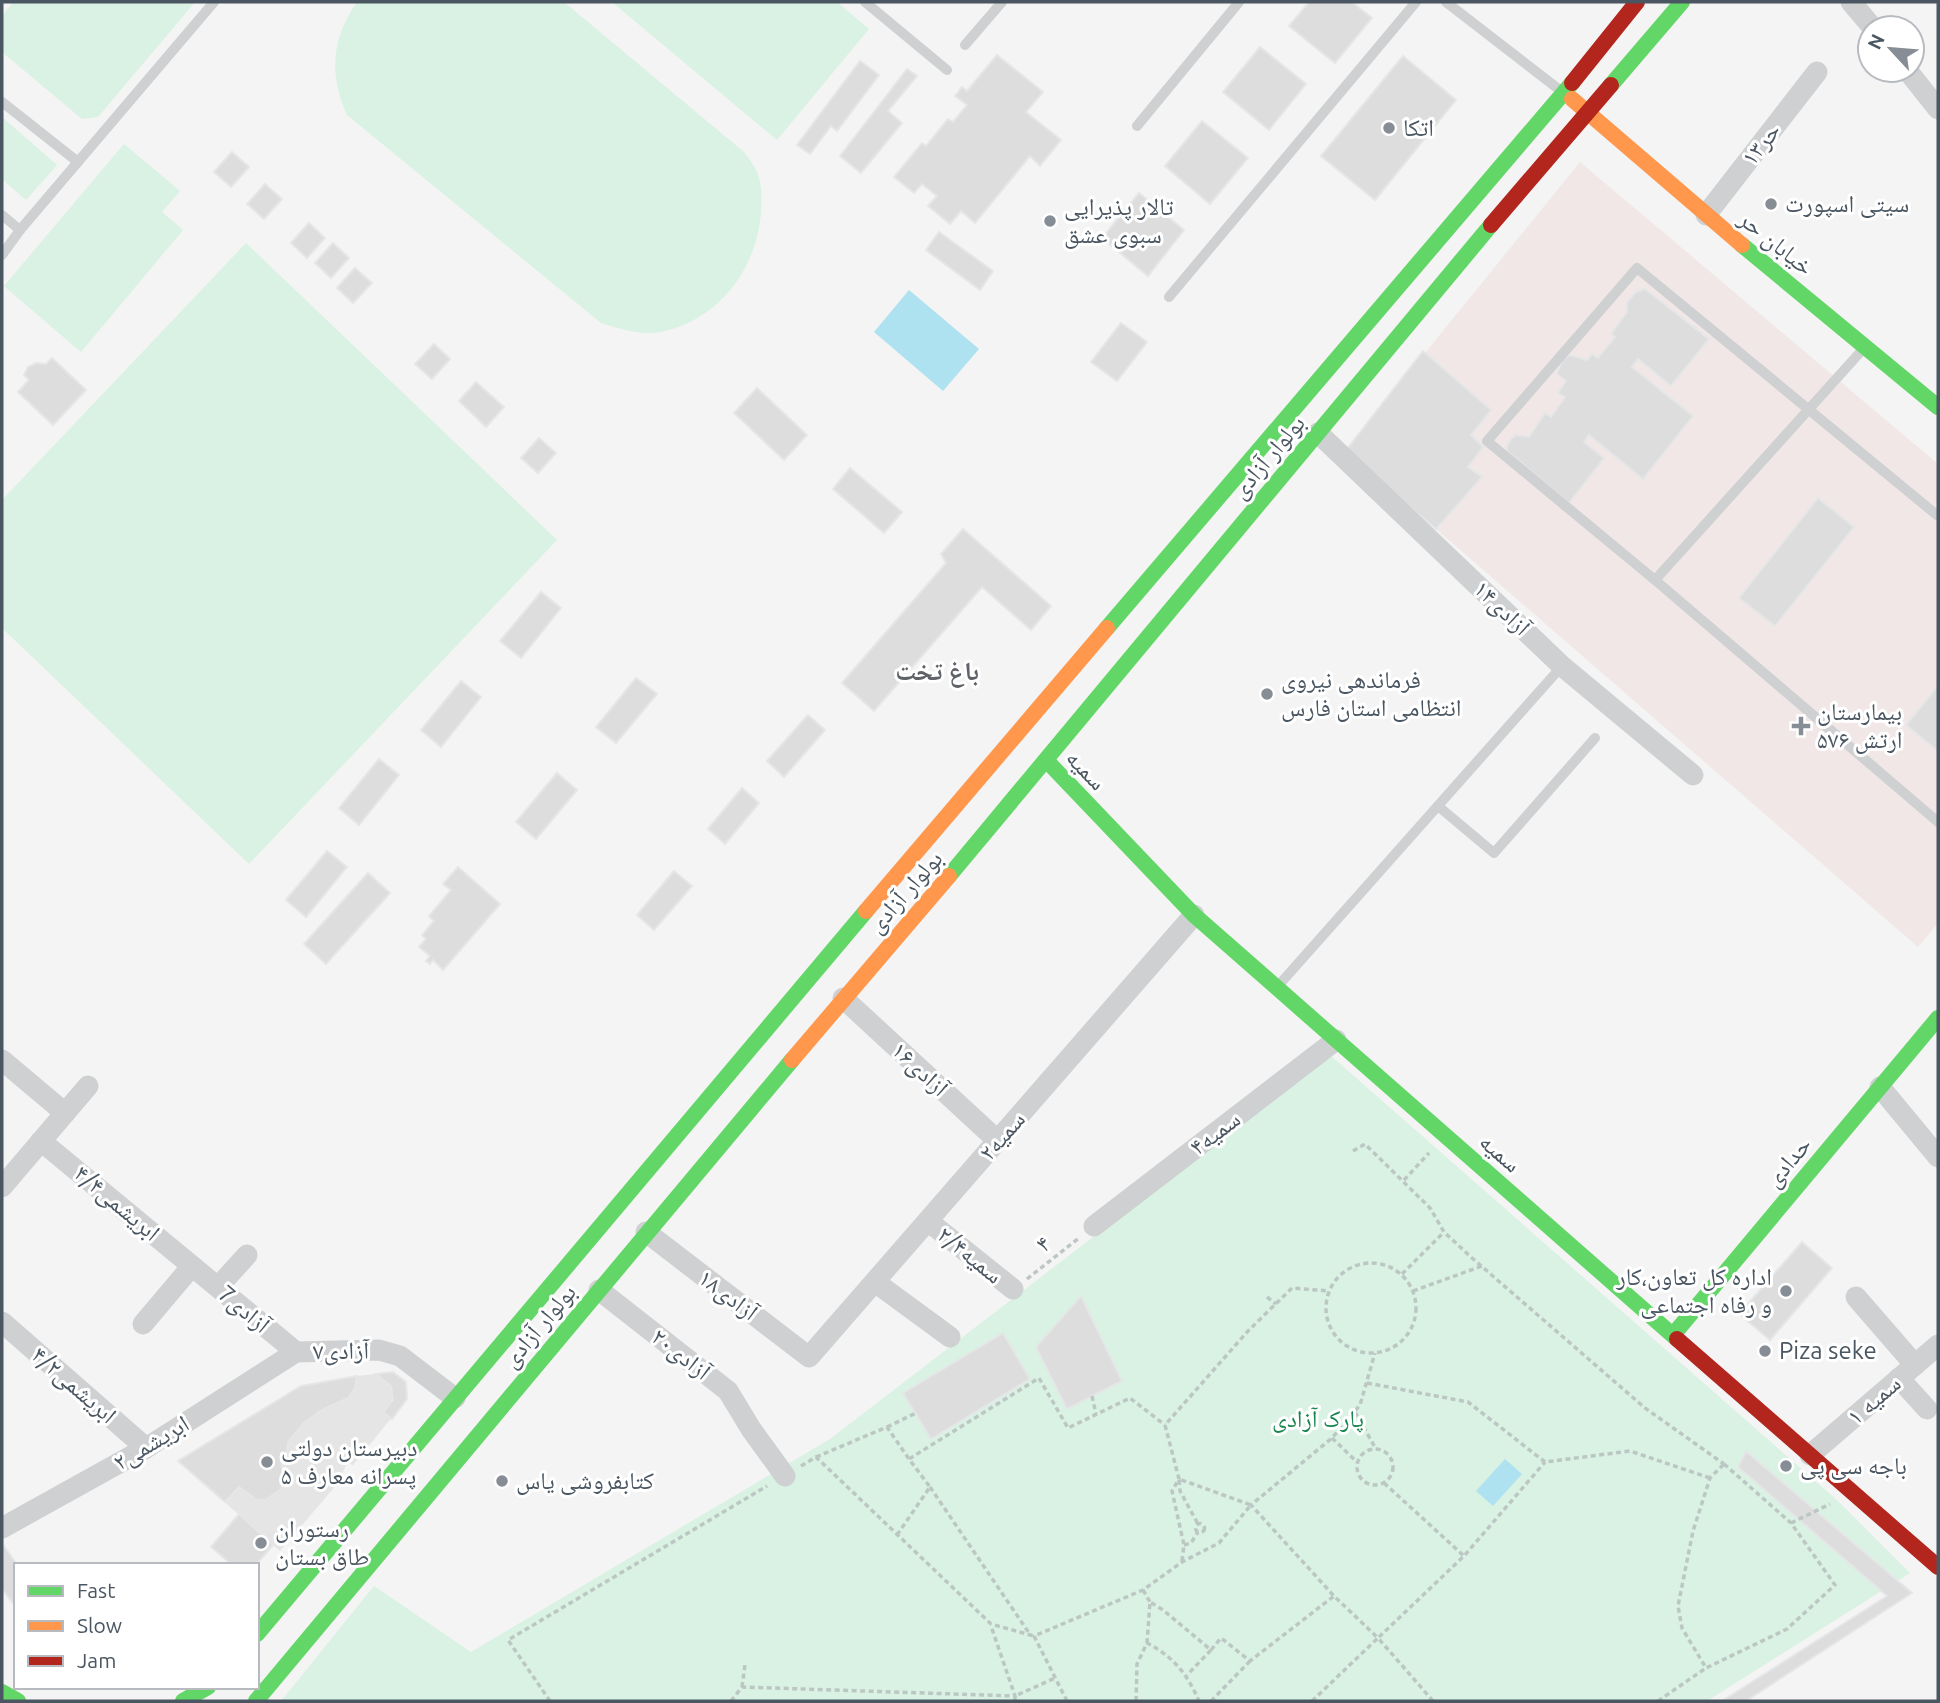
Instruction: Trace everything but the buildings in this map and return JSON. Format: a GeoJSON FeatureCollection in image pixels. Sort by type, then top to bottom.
{"type":"FeatureCollection","features":[{"type":"Feature","properties":{"kind":"main road","name":"بولوار آزادی"},"geometry":{"type":"LineString","coordinates":[[256,1701],[843,998],[854,956],[1637,2]]}},
{"type":"Feature","properties":{"kind":"main road","name":"بولوار آزادی"},"geometry":{"type":"LineString","coordinates":[[259,1632],[455,1398],[854,956],[1046,760],[1682,2]]}},
{"type":"Feature","properties":{"kind":"main road","name":"خیابان حر"},"geometry":{"type":"LineString","coordinates":[[1564,93],[1706,215],[1938,407]]}},
{"type":"Feature","properties":{"kind":"main road","name":"سمیه"},"geometry":{"type":"LineString","coordinates":[[1046,760],[1194,915],[1810,1455],[1843,1494],[1938,1567]]}},
{"type":"Feature","properties":{"kind":"main road","name":"حدادی"},"geometry":{"type":"LineString","coordinates":[[1672,1335],[1938,1018]]}},
{"type":"Feature","properties":{"kind":"main road"},"geometry":{"type":"LineString","coordinates":[[2,1692],[18,1701]]}},
{"type":"Feature","properties":{"kind":"main road"},"geometry":{"type":"LineString","coordinates":[[183,1701],[205,1692]]}},
{"type":"Feature","properties":{"kind":"street","name":"حر۱۳"},"geometry":{"type":"LineString","coordinates":[[1706,215],[1817,72]]}},
{"type":"Feature","properties":{"kind":"street"},"geometry":{"type":"LineString","coordinates":[[1918,84],[1938,109]]}},
{"type":"Feature","properties":{"kind":"street","name":"آزادی۱۴"},"geometry":{"type":"LineString","coordinates":[[1318,433],[1562,666],[1693,775]]}},
{"type":"Feature","properties":{"kind":"street","name":"۲سمیه"},"geometry":{"type":"LineString","coordinates":[[809,1357],[1194,915]]}},
{"type":"Feature","properties":{"kind":"street","name":"آزادی۱۶"},"geometry":{"type":"LineString","coordinates":[[843,998],[998,1141]]}},
{"type":"Feature","properties":{"kind":"street","name":"سمیه۴"},"geometry":{"type":"LineString","coordinates":[[1094,1226],[1336,1040]]}},
{"type":"Feature","properties":{"kind":"street"},"geometry":{"type":"LineString","coordinates":[[2,1060],[65,1113]]}},
{"type":"Feature","properties":{"kind":"street"},"geometry":{"type":"LineString","coordinates":[[2,1187],[88,1086]]}},
{"type":"Feature","properties":{"kind":"street"},"geometry":{"type":"LineString","coordinates":[[1880,1087],[1938,1157]]}},
{"type":"Feature","properties":{"kind":"street","name":"ابریشمی۴/۴"},"geometry":{"type":"LineString","coordinates":[[41,1141],[192,1266]]}},
{"type":"Feature","properties":{"kind":"street","name":"سمیه۲/۴"},"geometry":{"type":"LineString","coordinates":[[928,1221],[1013,1290]]}},
{"type":"Feature","properties":{"kind":"street","name":"آزادی۱۸"},"geometry":{"type":"LineString","coordinates":[[646,1232],[809,1357]]}},
{"type":"Feature","properties":{"kind":"street"},"geometry":{"type":"LineString","coordinates":[[218,1287],[247,1255]]}},
{"type":"Feature","properties":{"kind":"street"},"geometry":{"type":"LineString","coordinates":[[143,1324],[192,1266]]}},
{"type":"Feature","properties":{"kind":"street","name":"7آزادی"},"geometry":{"type":"LineString","coordinates":[[192,1266],[296,1352]]}},
{"type":"Feature","properties":{"kind":"street"},"geometry":{"type":"LineString","coordinates":[[875,1282],[950,1337]]}},
{"type":"Feature","properties":{"kind":"street","name":"آزادی۲۰"},"geometry":{"type":"LineString","coordinates":[[599,1290],[728,1391],[785,1476]]}},
{"type":"Feature","properties":{"kind":"street"},"geometry":{"type":"LineString","coordinates":[[1856,1297],[1907,1372],[1927,1409]]}},
{"type":"Feature","properties":{"kind":"street","name":"ابریشمی۴/۲"},"geometry":{"type":"LineString","coordinates":[[2,1322],[146,1448]]}},
{"type":"Feature","properties":{"kind":"street","name":"۱ سمیه"},"geometry":{"type":"LineString","coordinates":[[1810,1455],[1938,1345]]}},
{"type":"Feature","properties":{"kind":"street","name":"آزادی۷"},"geometry":{"type":"LineString","coordinates":[[296,1352],[379,1349],[400,1356],[455,1398]]}},
{"type":"Feature","properties":{"kind":"street","name":"ابریشمی۲"},"geometry":{"type":"LineString","coordinates":[[2,1528],[146,1448],[296,1352]]}},
{"type":"Feature","properties":{"kind":"lane"},"geometry":{"type":"LineString","coordinates":[[2,255],[20,230],[214,2]]}},
{"type":"Feature","properties":{"kind":"lane"},"geometry":{"type":"LineString","coordinates":[[864,2],[947,70]]}},
{"type":"Feature","properties":{"kind":"lane"},"geometry":{"type":"LineString","coordinates":[[965,45],[1002,2]]}},
{"type":"Feature","properties":{"kind":"lane"},"geometry":{"type":"LineString","coordinates":[[1137,126],[1239,2]]}},
{"type":"Feature","properties":{"kind":"lane"},"geometry":{"type":"LineString","coordinates":[[1169,297],[1416,2]]}},
{"type":"Feature","properties":{"kind":"lane"},"geometry":{"type":"LineString","coordinates":[[1451,3],[1564,93]]}},
{"type":"Feature","properties":{"kind":"lane"},"geometry":{"type":"LineString","coordinates":[[2,102],[78,162]]}},
{"type":"Feature","properties":{"kind":"lane"},"geometry":{"type":"LineString","coordinates":[[2,215],[20,230]]}},
{"type":"Feature","properties":{"kind":"lane"},"geometry":{"type":"LineString","coordinates":[[1938,516],[1637,268],[1488,441],[1938,822]]}},
{"type":"Feature","properties":{"kind":"lane"},"geometry":{"type":"LineString","coordinates":[[1655,580],[1866,346]]}},
{"type":"Feature","properties":{"kind":"lane"},"geometry":{"type":"LineString","coordinates":[[1277,988],[1562,666]]}},
{"type":"Feature","properties":{"kind":"lane"},"geometry":{"type":"LineString","coordinates":[[1438,806],[1494,853],[1595,738]]}},
{"type":"Feature","properties":{"kind":"path"},"geometry":{"type":"LineString","coordinates":[[1404,1180],[1445,1136]]}},
{"type":"Feature","properties":{"kind":"path"},"geometry":{"type":"LineString","coordinates":[[1353,1151],[1365,1144],[1430,1208],[1444,1232],[1482,1266],[1645,1408],[1724,1464],[1791,1523],[1835,1585],[1787,1629],[1706,1668],[1658,1701]]}},
{"type":"Feature","properties":{"kind":"path","name":"۴"},"geometry":{"type":"LineString","coordinates":[[1013,1290],[1094,1226]]}},
{"type":"Feature","properties":{"kind":"path"},"geometry":{"type":"LineString","coordinates":[[1402,1274],[1444,1232]]}},
{"type":"Feature","properties":{"kind":"path"},"geometry":{"type":"LineString","coordinates":[[1364,1263],[1392,1267],[1402,1274],[1416,1301],[1410,1330],[1401,1341],[1389,1349],[1375,1353],[1360,1352],[1335,1335],[1328,1321],[1326,1306],[1329,1291],[1343,1273],[1364,1263]]}},
{"type":"Feature","properties":{"kind":"path"},"geometry":{"type":"LineString","coordinates":[[1413,1292],[1482,1266]]}},
{"type":"Feature","properties":{"kind":"path"},"geometry":{"type":"LineString","coordinates":[[1165,1425],[1248,1331],[1293,1288],[1329,1291]]}},
{"type":"Feature","properties":{"kind":"path"},"geometry":{"type":"LineString","coordinates":[[1267,1297],[1276,1304]]}},
{"type":"Feature","properties":{"kind":"path"},"geometry":{"type":"LineString","coordinates":[[816,1457],[991,1624],[1032,1635],[1143,1590],[1182,1562],[1219,1543],[1251,1505],[1332,1438],[1355,1412],[1360,1405],[1375,1353]]}},
{"type":"Feature","properties":{"kind":"path"},"geometry":{"type":"LineString","coordinates":[[909,1459],[1039,1378],[1068,1428],[1130,1398],[1165,1425],[1180,1491],[1198,1524],[1195,1528],[1198,1532],[1192,1543],[1184,1545]]}},
{"type":"Feature","properties":{"kind":"path"},"geometry":{"type":"LineString","coordinates":[[1367,1383],[1468,1402],[1545,1462]]}},
{"type":"Feature","properties":{"kind":"path"},"geometry":{"type":"LineString","coordinates":[[1093,1396],[1096,1414]]}},
{"type":"Feature","properties":{"kind":"path"},"geometry":{"type":"LineString","coordinates":[[1355,1412],[1376,1449]]}},
{"type":"Feature","properties":{"kind":"path"},"geometry":{"type":"LineString","coordinates":[[550,1701],[508,1640],[816,1457],[916,1413]]}},
{"type":"Feature","properties":{"kind":"path"},"geometry":{"type":"LineString","coordinates":[[887,1427],[1032,1635],[1067,1701]]}},
{"type":"Feature","properties":{"kind":"path"},"geometry":{"type":"LineString","coordinates":[[1332,1438],[1357,1462]]}},
{"type":"Feature","properties":{"kind":"path"},"geometry":{"type":"LineString","coordinates":[[1376,1449],[1385,1452],[1392,1461],[1392,1474],[1384,1483],[1372,1486],[1357,1474],[1357,1462],[1363,1453],[1376,1449]]}},
{"type":"Feature","properties":{"kind":"path"},"geometry":{"type":"LineString","coordinates":[[1312,1701],[1464,1556],[1545,1462],[1630,1451],[1710,1478]]}},
{"type":"Feature","properties":{"kind":"path"},"geometry":{"type":"LineString","coordinates":[[1706,1668],[1682,1628],[1678,1606],[1690,1541],[1710,1478],[1724,1464]]}},
{"type":"Feature","properties":{"kind":"path"},"geometry":{"type":"LineString","coordinates":[[1179,1479],[1251,1505],[1334,1596],[1378,1637],[1433,1701]]}},
{"type":"Feature","properties":{"kind":"path"},"geometry":{"type":"LineString","coordinates":[[1179,1479],[1172,1491],[1184,1545],[1182,1562]]}},
{"type":"Feature","properties":{"kind":"path"},"geometry":{"type":"LineString","coordinates":[[1384,1483],[1464,1556]]}},
{"type":"Feature","properties":{"kind":"path"},"geometry":{"type":"LineString","coordinates":[[897,1535],[930,1487]]}},
{"type":"Feature","properties":{"kind":"path"},"geometry":{"type":"LineString","coordinates":[[1791,1523],[1843,1494]]}},
{"type":"Feature","properties":{"kind":"path"},"geometry":{"type":"LineString","coordinates":[[1143,1590],[1150,1602],[1164,1610],[1211,1650]]}},
{"type":"Feature","properties":{"kind":"path"},"geometry":{"type":"LineString","coordinates":[[1211,1701],[1250,1661],[1334,1596]]}},
{"type":"Feature","properties":{"kind":"path"},"geometry":{"type":"LineString","coordinates":[[1136,1701],[1137,1664],[1147,1643],[1150,1602]]}},
{"type":"Feature","properties":{"kind":"path"},"geometry":{"type":"LineString","coordinates":[[991,1624],[1015,1698]]}},
{"type":"Feature","properties":{"kind":"path"},"geometry":{"type":"LineString","coordinates":[[1187,1675],[1221,1638],[1250,1661]]}},
{"type":"Feature","properties":{"kind":"path"},"geometry":{"type":"LineString","coordinates":[[1147,1643],[1168,1657],[1187,1675],[1199,1701]]}},
{"type":"Feature","properties":{"kind":"path"},"geometry":{"type":"LineString","coordinates":[[731,1701],[742,1687],[745,1665]]}},
{"type":"Feature","properties":{"kind":"path"},"geometry":{"type":"LineString","coordinates":[[742,1687],[1015,1698],[1055,1678]]}},
{"type":"Feature","properties":{"kind":"shaded area","name":"بیمارستان ۵۷۶ ارتش"},"geometry":{"type":"Polygon","coordinates":[[[1580,162],[1938,464],[1938,923],[1918,947],[1436,529],[1344,453],[1580,162]]]}},
{"type":"Feature","properties":{"kind":"shaded area","name":"دبیرستان دولتی پسرانه معارف ۵"},"geometry":{"type":"Polygon","coordinates":[[[393,1372],[406,1382],[407,1399],[353,1465],[347,1463],[338,1483],[280,1551],[178,1461],[301,1386],[393,1372]]]}},
{"type":"Feature","properties":{"kind":"green space"},"geometry":{"type":"Polygon","coordinates":[[[13,2],[195,2],[98,117],[82,119],[2,52],[2,16],[13,2]]]}},
{"type":"Feature","properties":{"kind":"green space"},"geometry":{"type":"Polygon","coordinates":[[[357,2],[564,2],[744,152],[754,166],[761,194],[758,232],[753,251],[734,286],[706,313],[669,330],[643,333],[601,323],[347,115],[337,86],[336,57],[342,30],[357,2]]]}},
{"type":"Feature","properties":{"kind":"green space"},"geometry":{"type":"Polygon","coordinates":[[[612,2],[837,2],[869,29],[777,140],[612,2]]]}},
{"type":"Feature","properties":{"kind":"green space"},"geometry":{"type":"Polygon","coordinates":[[[2,117],[57,165],[26,200],[2,179],[2,117]]]}},
{"type":"Feature","properties":{"kind":"green space"},"geometry":{"type":"Polygon","coordinates":[[[124,144],[180,191],[162,212],[183,230],[81,352],[4,286],[124,144]]]}},
{"type":"Feature","properties":{"kind":"green space"},"geometry":{"type":"Polygon","coordinates":[[[246,243],[557,540],[249,864],[2,628],[2,500],[246,243]]]}},
{"type":"Feature","properties":{"kind":"green space","name":"پارک آزادی"},"geometry":{"type":"Polygon","coordinates":[[[1330,1055],[1838,1501],[1910,1573],[1707,1701],[281,1701],[374,1586],[471,1652],[830,1439],[1330,1055]]]}},
{"type":"Feature","properties":{"kind":"water"},"geometry":{"type":"Polygon","coordinates":[[[909,290],[979,349],[943,391],[874,332],[909,290]]]}},
{"type":"Feature","properties":{"kind":"water"},"geometry":{"type":"Polygon","coordinates":[[[1505,1459],[1522,1474],[1493,1506],[1476,1491],[1505,1459]]]}},
{"type":"Feature","properties":{"kind":"traffic: fast"},"geometry":{"type":"LineString","coordinates":[[1611,85],[1682,2]]}},
{"type":"Feature","properties":{"kind":"traffic: fast"},"geometry":{"type":"LineString","coordinates":[[1107,628],[1572,83]]}},
{"type":"Feature","properties":{"kind":"traffic: fast"},"geometry":{"type":"LineString","coordinates":[[949,876],[1491,225]]}},
{"type":"Feature","properties":{"kind":"traffic: fast"},"geometry":{"type":"LineString","coordinates":[[1742,245],[1938,407]]}},
{"type":"Feature","properties":{"kind":"traffic: fast"},"geometry":{"type":"LineString","coordinates":[[1046,760],[1194,915],[1677,1339]]}},
{"type":"Feature","properties":{"kind":"traffic: fast"},"geometry":{"type":"LineString","coordinates":[[259,1632],[866,911]]}},
{"type":"Feature","properties":{"kind":"traffic: fast"},"geometry":{"type":"LineString","coordinates":[[1673,1335],[1938,1018]]}},
{"type":"Feature","properties":{"kind":"traffic: fast"},"geometry":{"type":"LineString","coordinates":[[256,1701],[792,1060]]}},
{"type":"Feature","properties":{"kind":"traffic: fast"},"geometry":{"type":"LineString","coordinates":[[183,1701],[204,1689]]}},
{"type":"Feature","properties":{"kind":"traffic: fast"},"geometry":{"type":"LineString","coordinates":[[2,1692],[18,1701]]}},
{"type":"Feature","properties":{"kind":"traffic: slow"},"geometry":{"type":"LineString","coordinates":[[1572,99],[1742,245]]}},
{"type":"Feature","properties":{"kind":"traffic: slow"},"geometry":{"type":"LineString","coordinates":[[866,911],[1107,628]]}},
{"type":"Feature","properties":{"kind":"traffic: slow"},"geometry":{"type":"LineString","coordinates":[[792,1060],[949,876]]}},
{"type":"Feature","properties":{"kind":"traffic: jam"},"geometry":{"type":"LineString","coordinates":[[1572,83],[1637,2]]}},
{"type":"Feature","properties":{"kind":"traffic: jam"},"geometry":{"type":"LineString","coordinates":[[1491,225],[1611,85]]}},
{"type":"Feature","properties":{"kind":"traffic: jam"},"geometry":{"type":"LineString","coordinates":[[1677,1339],[1938,1567]]}},
{"type":"Feature","properties":{"kind":"place","name":"اتکا"},"geometry":{"type":"Point","coordinates":[1389,128]}},
{"type":"Feature","properties":{"kind":"place","name":"سیتی اسپورت"},"geometry":{"type":"Point","coordinates":[1771,204]}},
{"type":"Feature","properties":{"kind":"place","name":"تالار پذیرایی سبوی عشق"},"geometry":{"type":"Point","coordinates":[1050,221]}},
{"type":"Feature","properties":{"kind":"place","name":"فرماندهی نیروی انتظامی استان فارس"},"geometry":{"type":"Point","coordinates":[1267,694]}},
{"type":"Feature","properties":{"kind":"place","name":"بیمارستان ۵۷۶ ارتش"},"geometry":{"type":"Point","coordinates":[1801,726]}},
{"type":"Feature","properties":{"kind":"place","name":"اداره کل تعاون،کار و رفاه اجتماعی"},"geometry":{"type":"Point","coordinates":[1786,1291]}},
{"type":"Feature","properties":{"kind":"place","name":"Piza seke"},"geometry":{"type":"Point","coordinates":[1765,1351]}},
{"type":"Feature","properties":{"kind":"place","name":"دبیرستان دولتی پسرانه معارف ۵"},"geometry":{"type":"Point","coordinates":[267,1462]}},
{"type":"Feature","properties":{"kind":"place","name":"باجه سی پی"},"geometry":{"type":"Point","coordinates":[1786,1466]}},
{"type":"Feature","properties":{"kind":"place","name":"کتابفروشی یاس"},"geometry":{"type":"Point","coordinates":[502,1481]}},
{"type":"Feature","properties":{"kind":"place","name":"رستوران طاق بستان"},"geometry":{"type":"Point","coordinates":[261,1543]}},
{"type":"Feature","properties":{"kind":"district","name":"باغ تخت"},"geometry":{"type":"Point","coordinates":[937,671]}}]}
